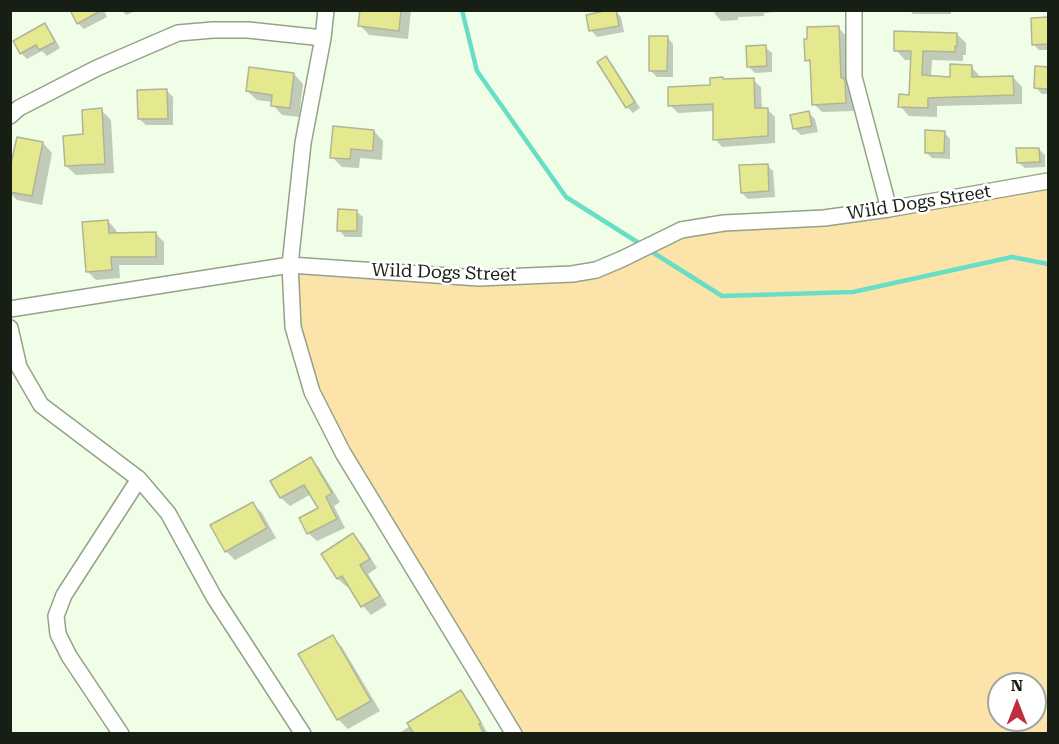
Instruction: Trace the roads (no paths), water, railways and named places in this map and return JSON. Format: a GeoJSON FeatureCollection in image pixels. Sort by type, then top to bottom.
{"type":"FeatureCollection","features":[{"type":"Feature","properties":{"kind":"street"},"geometry":{"type":"LineString","coordinates":[[326,10],[323,38],[303,143],[290,265],[293,327],[312,392],[343,453],[514,734]]}},
{"type":"Feature","properties":{"kind":"street"},"geometry":{"type":"LineString","coordinates":[[854,10],[854,77],[889,209]]}},
{"type":"Feature","properties":{"kind":"street"},"geometry":{"type":"LineString","coordinates":[[10,116],[19,108],[97,68],[178,33],[248,30],[323,38]]}},
{"type":"Feature","properties":{"kind":"street","name":"Wild Dogs Street"},"geometry":{"type":"LineString","coordinates":[[10,309],[290,265],[479,278],[572,274],[596,270],[614,263],[681,230],[724,223],[824,218],[1048,181]]}},
{"type":"Feature","properties":{"kind":"street"},"geometry":{"type":"LineString","coordinates":[[10,327],[19,368],[41,405],[140,479],[168,513],[214,597],[303,734]]}},
{"type":"Feature","properties":{"kind":"street"},"geometry":{"type":"LineString","coordinates":[[121,734],[69,656],[58,634],[56,616],[64,595],[140,479]]}},
{"type":"Feature","properties":{"kind":"waterway"},"geometry":{"type":"LineString","coordinates":[[462,10],[477,71],[566,197],[642,245]]}},
{"type":"Feature","properties":{"kind":"waterway"},"geometry":{"type":"LineString","coordinates":[[649,250],[722,296],[853,292],[1012,257],[1048,264]]}}]}
